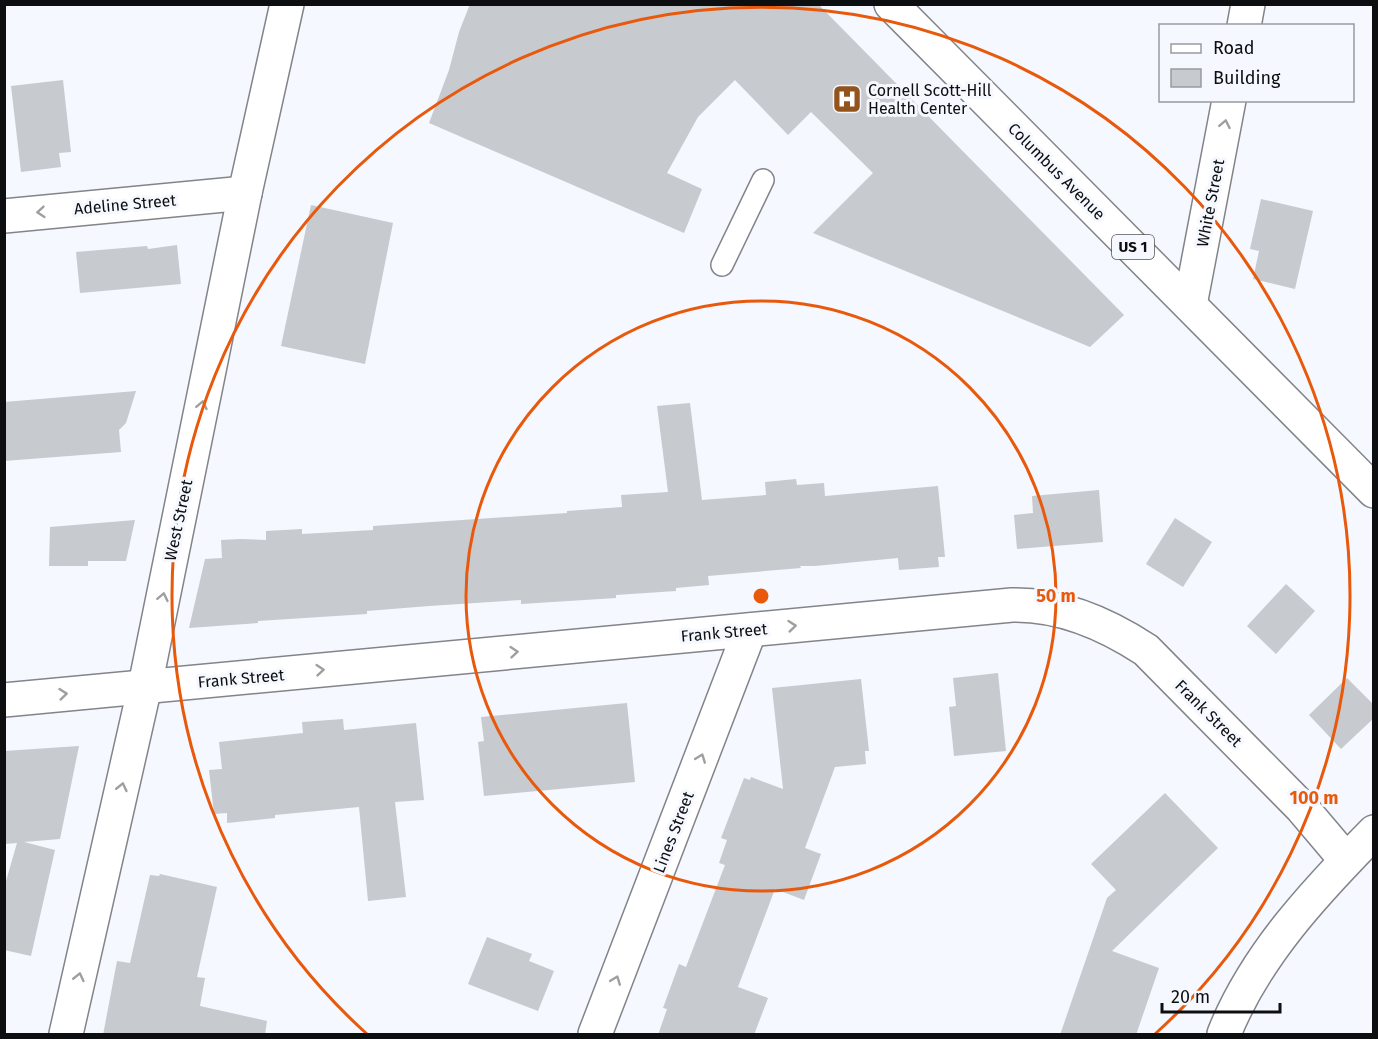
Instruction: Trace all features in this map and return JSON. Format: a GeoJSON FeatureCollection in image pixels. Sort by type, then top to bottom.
{"type":"FeatureCollection","features":[{"type":"Feature","properties":{"kind":"street","name":"West Street"},"geometry":{"type":"LineString","coordinates":[[66,1035],[145,686],[245,193],[287,4]]}},
{"type":"Feature","properties":{"kind":"street","name":"Columbus Avenue"},"geometry":{"type":"LineString","coordinates":[[891,4],[1374,491]]}},
{"type":"Feature","properties":{"kind":"street"},"geometry":{"type":"LineString","coordinates":[[1244,24],[1248,4]]}},
{"type":"Feature","properties":{"kind":"street","name":"White Street"},"geometry":{"type":"LineString","coordinates":[[1190,305],[1229,102]]}},
{"type":"Feature","properties":{"kind":"street","name":"Adeline Street"},"geometry":{"type":"LineString","coordinates":[[4,216],[245,193]]}},
{"type":"Feature","properties":{"kind":"street","name":"Frank Street"},"geometry":{"type":"LineString","coordinates":[[4,700],[1033,604],[1104,625],[1146,650],[1302,807],[1346,860]]}},
{"type":"Feature","properties":{"kind":"street","name":"Lines Street"},"geometry":{"type":"LineString","coordinates":[[595,1035],[750,630]]}},
{"type":"Feature","properties":{"kind":"street"},"geometry":{"type":"LineString","coordinates":[[1224,1035],[1230,1019],[1259,966],[1298,914],[1374,832]]}},
{"type":"Feature","properties":{"kind":"lane"},"geometry":{"type":"LineString","coordinates":[[722,265],[763,180]]}},
{"type":"Feature","properties":{"kind":"building"},"geometry":{"type":"Polygon","coordinates":[[[470,4],[818,4],[1124,315],[1090,347],[813,233],[873,173],[811,112],[788,135],[735,80],[698,117],[667,173],[702,189],[684,233],[429,123],[470,4]]]}},
{"type":"Feature","properties":{"kind":"building"},"geometry":{"type":"Polygon","coordinates":[[[63,80],[71,152],[59,153],[61,167],[21,172],[11,86],[63,80]]]}},
{"type":"Feature","properties":{"kind":"building"},"geometry":{"type":"Polygon","coordinates":[[[1261,199],[1313,211],[1295,289],[1253,279],[1259,251],[1250,249],[1261,199]]]}},
{"type":"Feature","properties":{"kind":"building"},"geometry":{"type":"Polygon","coordinates":[[[311,205],[393,223],[365,364],[281,346],[311,205]]]}},
{"type":"Feature","properties":{"kind":"building"},"geometry":{"type":"Polygon","coordinates":[[[177,245],[181,284],[80,293],[76,252],[147,246],[148,249],[177,245]]]}},
{"type":"Feature","properties":{"kind":"building"},"geometry":{"type":"Polygon","coordinates":[[[136,391],[126,423],[119,430],[121,452],[4,461],[4,402],[136,391]]]}},
{"type":"Feature","properties":{"kind":"building"},"geometry":{"type":"Polygon","coordinates":[[[690,403],[702,500],[766,495],[765,482],[796,479],[797,485],[824,483],[825,496],[938,486],[945,557],[938,557],[939,567],[899,570],[898,558],[708,576],[709,585],[676,588],[676,591],[616,595],[616,598],[521,604],[521,600],[429,606],[367,611],[367,614],[189,628],[205,559],[222,558],[221,540],[266,540],[266,531],[302,529],[302,534],[373,530],[373,526],[567,513],[567,511],[622,507],[621,495],[668,492],[657,406],[690,403]]]}},
{"type":"Feature","properties":{"kind":"building"},"geometry":{"type":"Polygon","coordinates":[[[1099,490],[1103,542],[1017,549],[1014,515],[1033,513],[1032,496],[1099,490]]]}},
{"type":"Feature","properties":{"kind":"building"},"geometry":{"type":"Polygon","coordinates":[[[1175,518],[1212,542],[1183,587],[1146,564],[1175,518]]]}},
{"type":"Feature","properties":{"kind":"building"},"geometry":{"type":"Polygon","coordinates":[[[135,520],[126,561],[88,561],[88,566],[49,566],[50,527],[135,520]]]}},
{"type":"Feature","properties":{"kind":"building"},"geometry":{"type":"Polygon","coordinates":[[[1286,584],[1315,611],[1276,654],[1247,626],[1286,584]]]}},
{"type":"Feature","properties":{"kind":"building"},"geometry":{"type":"Polygon","coordinates":[[[998,673],[1006,751],[954,756],[949,707],[956,706],[953,678],[998,673]]]}},
{"type":"Feature","properties":{"kind":"building"},"geometry":{"type":"Polygon","coordinates":[[[1347,678],[1374,705],[1374,718],[1341,749],[1309,715],[1347,678]]]}},
{"type":"Feature","properties":{"kind":"building"},"geometry":{"type":"Polygon","coordinates":[[[861,679],[869,751],[865,751],[866,764],[835,767],[805,848],[821,854],[804,900],[775,889],[738,987],[768,998],[754,1035],[658,1035],[667,1009],[663,1008],[679,964],[686,967],[725,865],[719,863],[727,840],[721,838],[744,778],[750,780],[751,777],[783,789],[772,688],[861,679]]]}},
{"type":"Feature","properties":{"kind":"building"},"geometry":{"type":"Polygon","coordinates":[[[627,703],[635,782],[484,796],[478,742],[484,741],[481,717],[627,703]]]}},
{"type":"Feature","properties":{"kind":"building"},"geometry":{"type":"Polygon","coordinates":[[[343,719],[344,730],[416,723],[424,800],[395,802],[406,897],[368,901],[359,807],[275,815],[275,818],[227,823],[227,813],[214,814],[209,770],[222,769],[219,742],[303,733],[302,722],[343,719]]]}},
{"type":"Feature","properties":{"kind":"building"},"geometry":{"type":"Polygon","coordinates":[[[79,746],[60,839],[24,842],[55,850],[31,956],[4,950],[4,888],[17,843],[4,844],[4,751],[79,746]]]}},
{"type":"Feature","properties":{"kind":"building"},"geometry":{"type":"Polygon","coordinates":[[[1165,793],[1218,848],[1112,951],[1159,968],[1136,1035],[1060,1035],[1107,898],[1116,890],[1091,864],[1165,793]]]}},
{"type":"Feature","properties":{"kind":"building"},"geometry":{"type":"Polygon","coordinates":[[[160,874],[217,887],[197,977],[205,978],[200,1006],[267,1021],[265,1035],[103,1035],[117,961],[130,963],[150,875],[159,876],[160,874]]]}},
{"type":"Feature","properties":{"kind":"building"},"geometry":{"type":"Polygon","coordinates":[[[487,937],[532,954],[529,961],[554,971],[538,1011],[468,984],[487,937]]]}},
{"type":"Feature","properties":{"kind":"place","name":"Cornell Scott-Hill Health Center"},"geometry":{"type":"Point","coordinates":[847,99]}}]}
